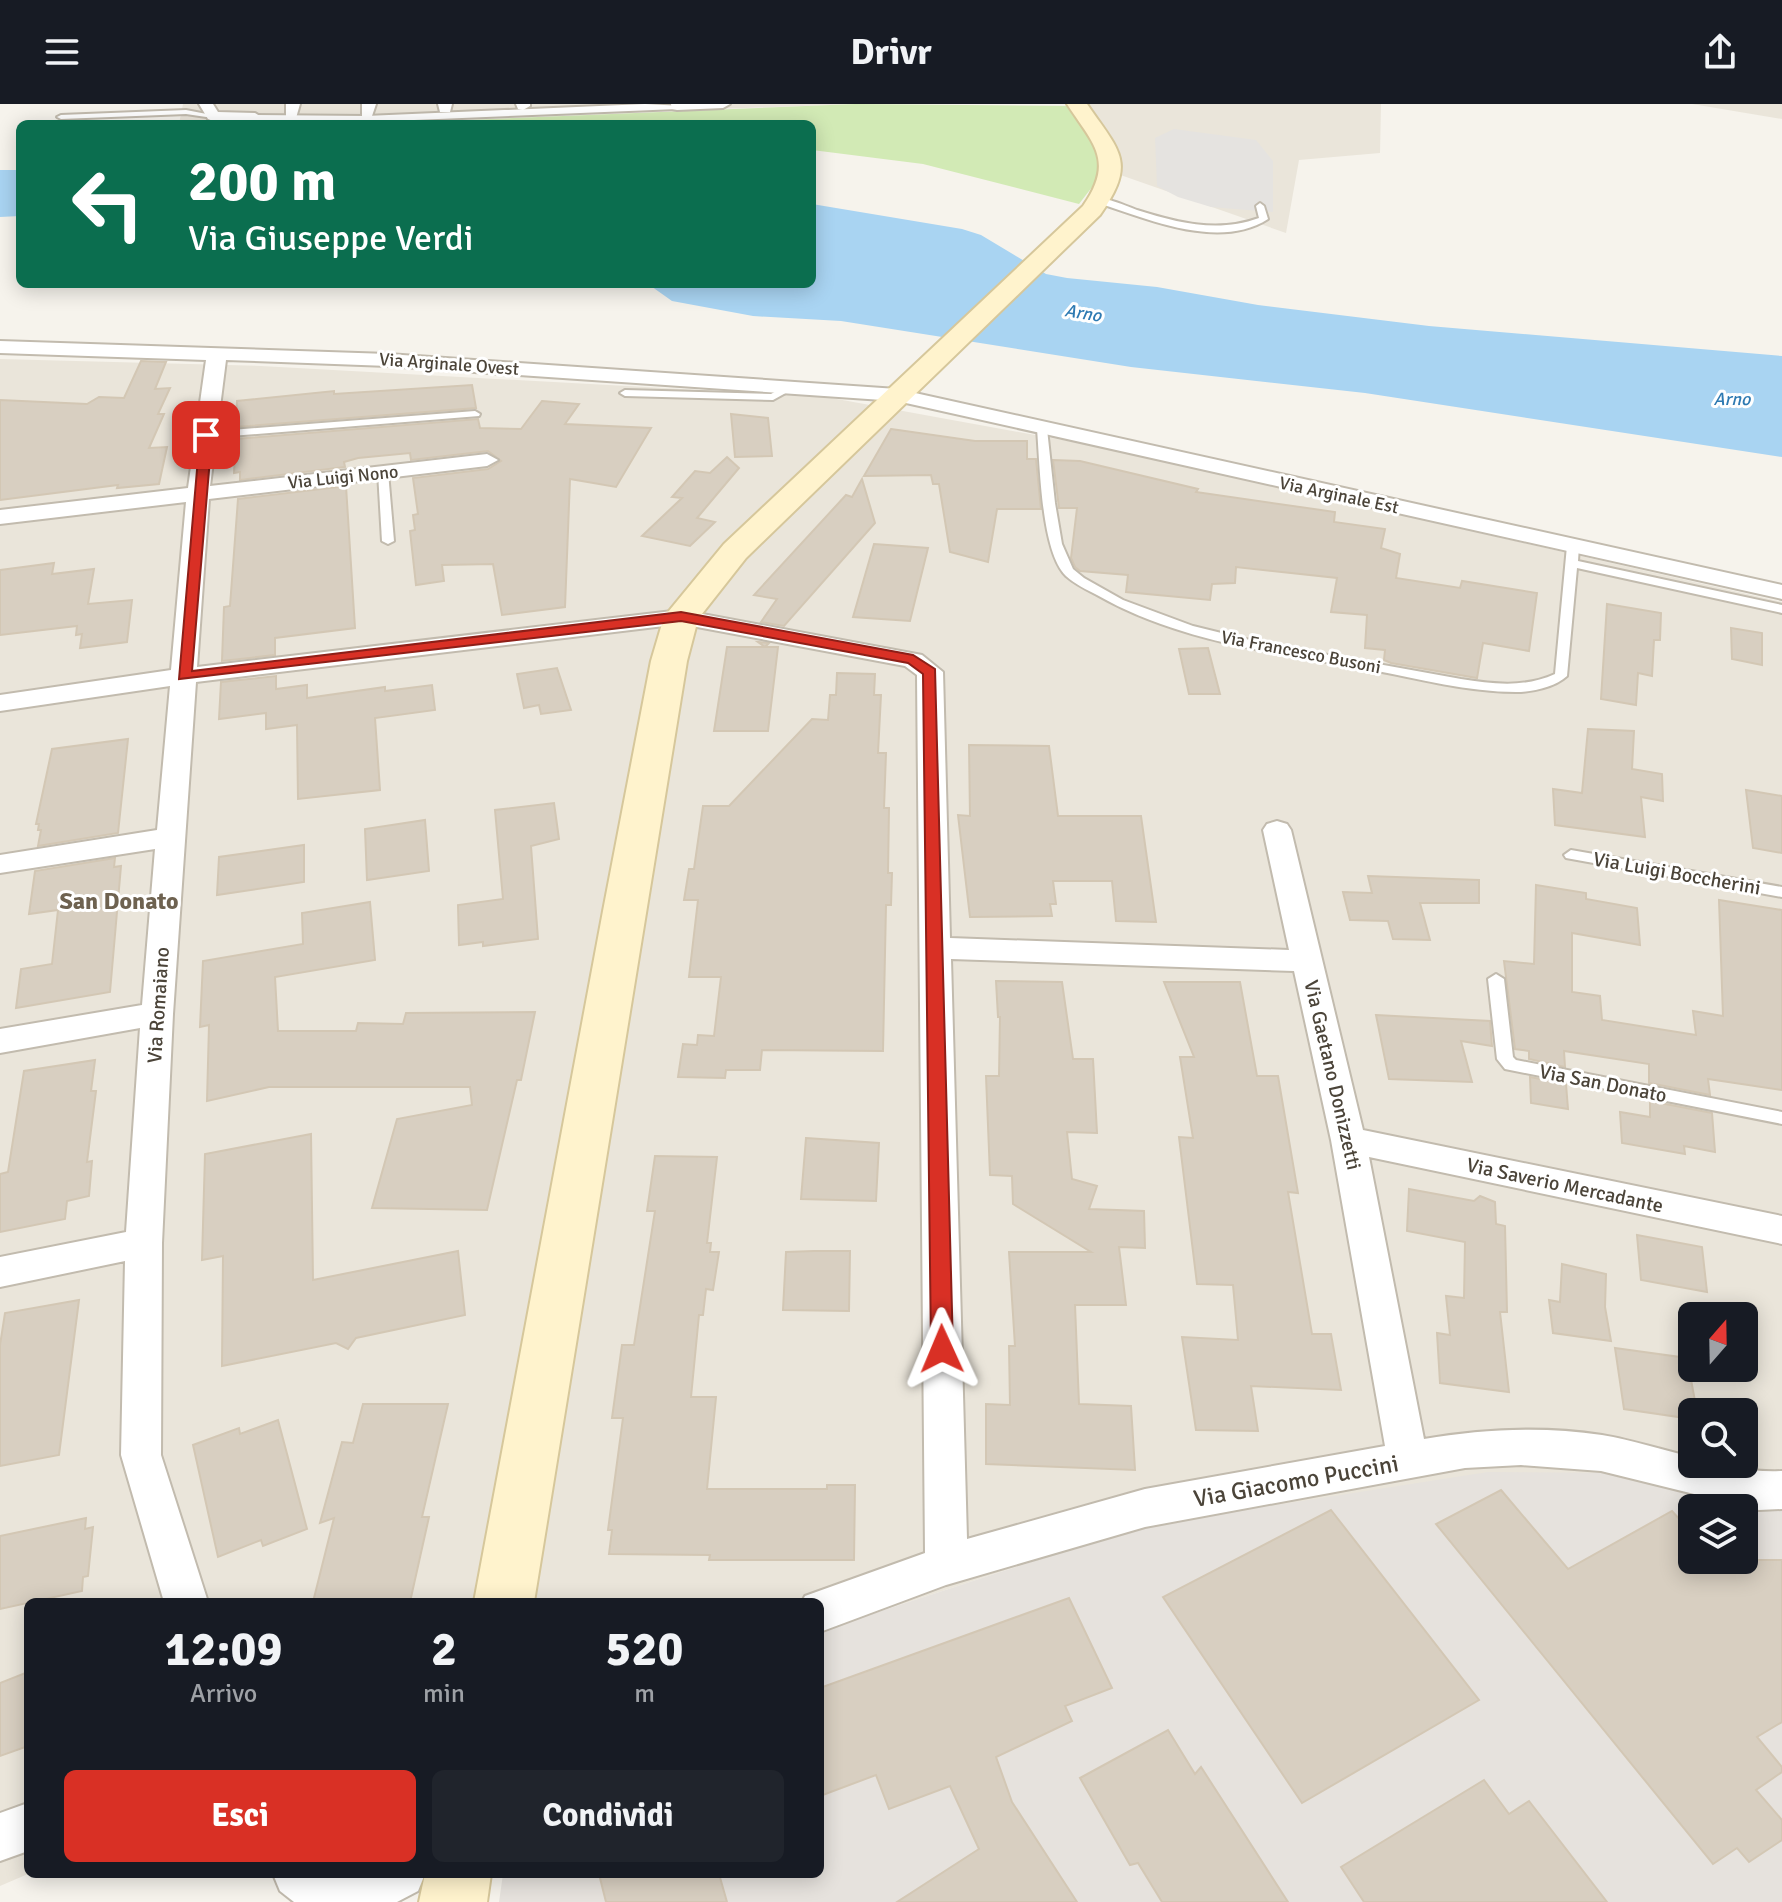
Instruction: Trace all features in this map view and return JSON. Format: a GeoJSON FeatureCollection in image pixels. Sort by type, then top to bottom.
{"type":"FeatureCollection","features":[{"type":"Feature","properties":{"kind":"main road"},"geometry":{"type":"LineString","coordinates":[[505,1598],[657,728],[681,617],[735,551],[1098,200],[1110,178],[1111,167],[1097,136],[1076,104]]}},
{"type":"Feature","properties":{"kind":"main road"},"geometry":{"type":"LineString","coordinates":[[453,1902],[457,1878]]}},
{"type":"Feature","properties":{"kind":"street"},"geometry":{"type":"LineString","coordinates":[[209,110],[255,118],[366,119],[723,104]]}},
{"type":"Feature","properties":{"kind":"street","name":"Via Arginale Ovest"},"geometry":{"type":"LineString","coordinates":[[0,347],[388,360],[787,388],[906,386]]}},
{"type":"Feature","properties":{"kind":"street"},"geometry":{"type":"LineString","coordinates":[[0,363],[194,369],[217,355]]}},
{"type":"Feature","properties":{"kind":"street","name":"Via Romaiano"},"geometry":{"type":"LineString","coordinates":[[185,1598],[141,1455],[144,1243],[157,1014],[198,493],[217,355]]}},
{"type":"Feature","properties":{"kind":"street","name":"Via Arginale Est"},"geometry":{"type":"LineString","coordinates":[[906,386],[1042,429],[1572,555],[1782,592]]}},
{"type":"Feature","properties":{"kind":"street","name":"Via Luigi Nono"},"geometry":{"type":"LineString","coordinates":[[0,517],[487,460]]}},
{"type":"Feature","properties":{"kind":"street"},"geometry":{"type":"LineString","coordinates":[[0,703],[184,676],[681,617],[900,657],[913,660],[930,672],[946,1565]]}},
{"type":"Feature","properties":{"kind":"street"},"geometry":{"type":"LineString","coordinates":[[1277,830],[1307,961]]}},
{"type":"Feature","properties":{"kind":"street"},"geometry":{"type":"LineString","coordinates":[[0,864],[171,837]]}},
{"type":"Feature","properties":{"kind":"street","name":"Via Gaetano Donizzetti"},"geometry":{"type":"LineString","coordinates":[[935,948],[1307,961],[1348,1140],[1408,1461]]}},
{"type":"Feature","properties":{"kind":"street"},"geometry":{"type":"LineString","coordinates":[[0,1041],[157,1014]]}},
{"type":"Feature","properties":{"kind":"street","name":"Via Saverio Mercadante"},"geometry":{"type":"LineString","coordinates":[[1348,1140],[1782,1230]]}},
{"type":"Feature","properties":{"kind":"street"},"geometry":{"type":"LineString","coordinates":[[0,1272],[144,1243]]}},
{"type":"Feature","properties":{"kind":"street","name":"Via Giacomo Puccini"},"geometry":{"type":"LineString","coordinates":[[824,1610],[946,1565],[1145,1508],[1465,1450],[1521,1447],[1601,1453],[1759,1491],[1782,1490]]}},
{"type":"Feature","properties":{"kind":"street"},"geometry":{"type":"LineString","coordinates":[[0,1837],[24,1828]]}},
{"type":"Feature","properties":{"kind":"street"},"geometry":{"type":"LineString","coordinates":[[286,1878],[314,1893],[348,1895],[372,1891],[394,1878]]}},
{"type":"Feature","properties":{"kind":"lane"},"geometry":{"type":"LineString","coordinates":[[61,117],[209,110]]}},
{"type":"Feature","properties":{"kind":"lane"},"geometry":{"type":"LineString","coordinates":[[1098,200],[1195,227],[1218,228],[1250,226],[1264,219],[1260,206]]}},
{"type":"Feature","properties":{"kind":"lane"},"geometry":{"type":"LineString","coordinates":[[625,393],[773,397],[787,388]]}},
{"type":"Feature","properties":{"kind":"lane"},"geometry":{"type":"LineString","coordinates":[[206,435],[475,414]]}},
{"type":"Feature","properties":{"kind":"lane","name":"Via Francesco Busoni"},"geometry":{"type":"LineString","coordinates":[[1042,429],[1054,531],[1060,558],[1069,573],[1108,598],[1232,640],[1468,684],[1516,688],[1542,685],[1561,676],[1572,555]]}},
{"type":"Feature","properties":{"kind":"lane"},"geometry":{"type":"LineString","coordinates":[[383,472],[388,541]]}},
{"type":"Feature","properties":{"kind":"lane"},"geometry":{"type":"LineString","coordinates":[[1572,555],[1782,609]]}},
{"type":"Feature","properties":{"kind":"lane","name":"Via Luigi Boccherini"},"geometry":{"type":"LineString","coordinates":[[1571,855],[1782,892]]}},
{"type":"Feature","properties":{"kind":"lane","name":"Via San Donato"},"geometry":{"type":"LineString","coordinates":[[1496,979],[1505,1059],[1511,1065],[1782,1118]]}},
{"type":"Feature","properties":{"kind":"shaded area"},"geometry":{"type":"Polygon","coordinates":[[[183,104],[855,104],[422,120],[180,120],[183,104]]]}},
{"type":"Feature","properties":{"kind":"shaded area"},"geometry":{"type":"Polygon","coordinates":[[[1067,104],[1381,104],[1380,153],[1299,160],[1286,233],[1109,171],[1067,104]]]}},
{"type":"Feature","properties":{"kind":"shaded area"},"geometry":{"type":"Polygon","coordinates":[[[1692,104],[1782,104],[1782,119],[1692,104]]]}},
{"type":"Feature","properties":{"kind":"shaded area"},"geometry":{"type":"Polygon","coordinates":[[[1174,129],[1256,140],[1273,161],[1273,212],[1211,207],[1178,197],[1157,186],[1155,138],[1174,129]]]}},
{"type":"Feature","properties":{"kind":"shaded area"},"geometry":{"type":"Polygon","coordinates":[[[0,359],[261,366],[826,397],[1117,450],[1782,602],[1782,1501],[1758,1502],[1758,1494],[1678,1494],[1678,1505],[1141,1526],[824,1630],[824,1598],[24,1598],[24,1876],[0,1886],[0,359]]]}},
{"type":"Feature","properties":{"kind":"shaded area"},"geometry":{"type":"Polygon","coordinates":[[[1488,1472],[1631,1473],[1744,1494],[1678,1494],[1678,1574],[1758,1574],[1758,1497],[1782,1501],[1782,1902],[499,1902],[502,1878],[824,1878],[824,1630],[1141,1526],[1488,1472]]]}},
{"type":"Feature","properties":{"kind":"green space"},"geometry":{"type":"Polygon","coordinates":[[[855,104],[1077,106],[1106,169],[1079,204],[923,164],[816,151],[816,120],[465,120],[855,104]]]}},
{"type":"Feature","properties":{"kind":"water"},"geometry":{"type":"Polygon","coordinates":[[[0,170],[16,170],[16,216],[0,217],[0,170]]]}},
{"type":"Feature","properties":{"kind":"water","name":"Arno"},"geometry":{"type":"Polygon","coordinates":[[[816,205],[962,229],[981,235],[1046,274],[1067,278],[1157,287],[1258,305],[1429,326],[1782,356],[1782,457],[1365,393],[1131,367],[841,321],[753,316],[672,301],[654,288],[816,288],[816,205]]]}},
{"type":"Feature","properties":{"kind":"building"},"geometry":{"type":"Polygon","coordinates":[[[141,361],[166,362],[155,389],[170,388],[158,414],[164,414],[149,448],[167,447],[159,484],[117,488],[118,485],[0,500],[0,400],[87,404],[99,397],[124,398],[141,361]]]}},
{"type":"Feature","properties":{"kind":"building"},"geometry":{"type":"Polygon","coordinates":[[[472,385],[476,408],[236,427],[237,401],[334,391],[334,394],[472,385]]]}},
{"type":"Feature","properties":{"kind":"building"},"geometry":{"type":"Polygon","coordinates":[[[542,401],[579,404],[565,424],[651,428],[616,487],[570,479],[565,607],[502,615],[493,564],[442,565],[444,581],[416,585],[410,531],[415,530],[413,515],[418,514],[413,478],[488,469],[501,461],[488,451],[411,460],[410,453],[358,458],[344,462],[345,467],[240,480],[240,472],[234,473],[236,439],[478,419],[480,428],[521,429],[542,401]]]}},
{"type":"Feature","properties":{"kind":"building"},"geometry":{"type":"Polygon","coordinates":[[[731,414],[768,418],[772,456],[735,457],[731,414]]]}},
{"type":"Feature","properties":{"kind":"building"},"geometry":{"type":"Polygon","coordinates":[[[891,429],[975,441],[1027,441],[1027,459],[1036,459],[1041,509],[997,509],[988,562],[950,552],[939,484],[933,484],[931,475],[864,476],[891,429]]]}},
{"type":"Feature","properties":{"kind":"building"},"geometry":{"type":"Polygon","coordinates":[[[727,457],[739,468],[697,518],[715,522],[690,546],[642,536],[682,498],[672,497],[695,471],[710,473],[727,457]]]}},
{"type":"Feature","properties":{"kind":"building"},"geometry":{"type":"Polygon","coordinates":[[[1053,460],[1080,461],[1198,489],[1196,492],[1335,512],[1334,522],[1385,529],[1381,548],[1400,554],[1396,578],[1460,588],[1462,581],[1537,593],[1529,651],[1483,643],[1477,678],[1391,663],[1384,660],[1385,650],[1365,648],[1367,615],[1331,612],[1337,578],[1236,567],[1235,583],[1212,584],[1210,600],[1126,592],[1128,575],[1080,571],[1075,567],[1071,558],[1077,508],[1059,508],[1053,460]]]}},
{"type":"Feature","properties":{"kind":"building"},"geometry":{"type":"Polygon","coordinates":[[[862,479],[875,523],[784,626],[761,622],[777,599],[754,595],[846,495],[852,497],[862,479]]]}},
{"type":"Feature","properties":{"kind":"building"},"geometry":{"type":"Polygon","coordinates":[[[346,486],[355,628],[275,638],[275,655],[222,661],[224,607],[230,606],[238,499],[346,486]]]}},
{"type":"Feature","properties":{"kind":"building"},"geometry":{"type":"Polygon","coordinates":[[[874,544],[928,548],[910,621],[853,617],[874,544]]]}},
{"type":"Feature","properties":{"kind":"building"},"geometry":{"type":"Polygon","coordinates":[[[54,563],[52,574],[94,569],[88,604],[132,600],[127,642],[80,648],[82,634],[76,635],[77,626],[0,635],[0,570],[54,563]]]}},
{"type":"Feature","properties":{"kind":"building"},"geometry":{"type":"Polygon","coordinates":[[[1607,604],[1661,613],[1660,640],[1654,640],[1652,676],[1638,673],[1636,705],[1601,699],[1607,604]]]}},
{"type":"Feature","properties":{"kind":"building"},"geometry":{"type":"Polygon","coordinates":[[[1731,628],[1762,633],[1762,665],[1732,659],[1731,628]]]}},
{"type":"Feature","properties":{"kind":"building"},"geometry":{"type":"Polygon","coordinates":[[[727,647],[778,647],[768,731],[714,731],[727,647]]]}},
{"type":"Feature","properties":{"kind":"building"},"geometry":{"type":"Polygon","coordinates":[[[1208,648],[1220,694],[1189,694],[1179,649],[1208,648]]]}},
{"type":"Feature","properties":{"kind":"building"},"geometry":{"type":"Polygon","coordinates":[[[557,668],[571,710],[541,714],[539,705],[524,708],[517,674],[557,668]]]}},
{"type":"Feature","properties":{"kind":"building"},"geometry":{"type":"Polygon","coordinates":[[[837,673],[875,674],[874,695],[881,695],[878,753],[886,753],[884,808],[889,808],[888,873],[892,873],[891,905],[886,905],[883,1051],[762,1050],[760,1070],[726,1070],[725,1078],[678,1077],[683,1044],[697,1045],[698,1035],[714,1036],[721,977],[689,977],[698,900],[684,900],[689,869],[694,869],[703,806],[729,806],[812,719],[828,720],[830,695],[836,695],[837,673]]]}},
{"type":"Feature","properties":{"kind":"building"},"geometry":{"type":"Polygon","coordinates":[[[276,676],[276,689],[307,685],[307,698],[385,687],[385,691],[432,685],[435,710],[375,718],[380,790],[298,799],[297,725],[266,729],[266,713],[219,719],[221,682],[276,676]]]}},
{"type":"Feature","properties":{"kind":"building"},"geometry":{"type":"Polygon","coordinates":[[[1588,729],[1634,731],[1632,769],[1662,774],[1663,801],[1641,797],[1645,837],[1555,825],[1553,789],[1582,793],[1588,729]]]}},
{"type":"Feature","properties":{"kind":"building"},"geometry":{"type":"Polygon","coordinates":[[[128,739],[118,833],[38,846],[41,830],[36,824],[52,749],[128,739]]]}},
{"type":"Feature","properties":{"kind":"building"},"geometry":{"type":"Polygon","coordinates":[[[969,745],[1049,746],[1058,816],[1141,816],[1156,922],[1116,921],[1112,881],[1053,881],[1056,904],[1050,904],[1052,916],[970,917],[958,815],[970,816],[969,745]]]}},
{"type":"Feature","properties":{"kind":"building"},"geometry":{"type":"Polygon","coordinates":[[[1746,790],[1782,796],[1782,853],[1753,848],[1746,790]]]}},
{"type":"Feature","properties":{"kind":"building"},"geometry":{"type":"Polygon","coordinates":[[[554,803],[559,839],[531,846],[538,939],[483,946],[483,942],[459,945],[458,905],[503,899],[495,810],[554,803]]]}},
{"type":"Feature","properties":{"kind":"building"},"geometry":{"type":"Polygon","coordinates":[[[425,820],[429,871],[367,880],[365,829],[425,820]]]}},
{"type":"Feature","properties":{"kind":"building"},"geometry":{"type":"Polygon","coordinates":[[[304,845],[304,882],[217,895],[219,857],[304,845]]]}},
{"type":"Feature","properties":{"kind":"building"},"geometry":{"type":"Polygon","coordinates":[[[115,858],[114,867],[121,866],[110,992],[16,1008],[21,969],[52,964],[58,910],[29,914],[35,871],[115,858]]]}},
{"type":"Feature","properties":{"kind":"building"},"geometry":{"type":"Polygon","coordinates":[[[1368,876],[1479,880],[1479,903],[1420,903],[1430,940],[1393,939],[1388,921],[1350,920],[1343,892],[1372,893],[1368,876]]]}},
{"type":"Feature","properties":{"kind":"building"},"geometry":{"type":"Polygon","coordinates":[[[1536,885],[1586,893],[1586,899],[1637,908],[1640,945],[1572,933],[1572,992],[1600,996],[1602,1020],[1696,1035],[1693,1011],[1723,1016],[1719,900],[1782,910],[1782,1090],[1708,1079],[1710,1095],[1649,1083],[1649,1064],[1564,1051],[1565,1067],[1529,1059],[1529,1051],[1515,1049],[1504,961],[1534,964],[1536,885]]]}},
{"type":"Feature","properties":{"kind":"building"},"geometry":{"type":"Polygon","coordinates":[[[370,902],[375,960],[275,977],[278,1031],[356,1031],[358,1023],[403,1024],[406,1013],[535,1012],[521,1080],[517,1080],[487,1210],[372,1208],[397,1119],[472,1105],[470,1087],[269,1087],[207,1101],[209,1025],[200,1027],[203,961],[303,944],[302,913],[370,902]]]}},
{"type":"Feature","properties":{"kind":"building"},"geometry":{"type":"Polygon","coordinates":[[[996,981],[1062,982],[1073,1059],[1093,1059],[1097,1133],[1067,1132],[1072,1179],[1097,1186],[1089,1209],[1144,1211],[1145,1248],[1119,1247],[1126,1305],[1075,1305],[1079,1404],[1131,1406],[1135,1470],[986,1464],[986,1404],[1010,1405],[1009,1346],[1015,1346],[1009,1252],[1091,1252],[1013,1204],[1012,1176],[990,1175],[986,1076],[999,1076],[1000,1017],[996,981]]]}},
{"type":"Feature","properties":{"kind":"building"},"geometry":{"type":"Polygon","coordinates":[[[1164,982],[1240,982],[1257,1076],[1278,1076],[1298,1193],[1288,1192],[1312,1334],[1331,1334],[1341,1390],[1251,1386],[1258,1431],[1196,1430],[1182,1337],[1238,1340],[1233,1285],[1197,1284],[1179,1137],[1193,1138],[1180,1057],[1194,1057],[1164,982]]]}},
{"type":"Feature","properties":{"kind":"building"},"geometry":{"type":"Polygon","coordinates":[[[1376,1015],[1490,1021],[1492,1046],[1461,1041],[1472,1082],[1389,1079],[1376,1015]]]}},
{"type":"Feature","properties":{"kind":"building"},"geometry":{"type":"Polygon","coordinates":[[[95,1060],[91,1091],[96,1091],[87,1162],[92,1161],[89,1196],[67,1201],[65,1219],[0,1232],[0,1174],[8,1172],[24,1071],[95,1060]]]}},
{"type":"Feature","properties":{"kind":"building"},"geometry":{"type":"Polygon","coordinates":[[[1530,1077],[1566,1084],[1568,1109],[1531,1103],[1530,1077]]]}},
{"type":"Feature","properties":{"kind":"building"},"geometry":{"type":"Polygon","coordinates":[[[1650,1101],[1712,1113],[1715,1152],[1684,1146],[1685,1154],[1622,1143],[1620,1112],[1650,1117],[1650,1101]]]}},
{"type":"Feature","properties":{"kind":"building"},"geometry":{"type":"Polygon","coordinates":[[[311,1134],[313,1280],[458,1251],[465,1315],[356,1338],[348,1349],[336,1343],[222,1366],[223,1256],[202,1260],[205,1154],[311,1134]]]}},
{"type":"Feature","properties":{"kind":"building"},"geometry":{"type":"Polygon","coordinates":[[[806,1138],[879,1143],[876,1201],[801,1199],[806,1138]]]}},
{"type":"Feature","properties":{"kind":"building"},"geometry":{"type":"Polygon","coordinates":[[[655,1156],[717,1157],[707,1243],[711,1243],[710,1252],[719,1252],[713,1290],[706,1289],[703,1315],[699,1315],[691,1397],[716,1397],[707,1489],[827,1489],[827,1485],[855,1485],[854,1560],[709,1560],[710,1555],[609,1554],[612,1530],[608,1530],[623,1418],[612,1418],[622,1345],[634,1345],[655,1211],[647,1211],[655,1156]]]}},
{"type":"Feature","properties":{"kind":"building"},"geometry":{"type":"Polygon","coordinates":[[[1409,1189],[1474,1201],[1480,1196],[1495,1202],[1496,1224],[1505,1226],[1507,1312],[1500,1312],[1509,1392],[1440,1383],[1437,1333],[1450,1335],[1446,1296],[1464,1298],[1465,1242],[1407,1231],[1409,1189]]]}},
{"type":"Feature","properties":{"kind":"building"},"geometry":{"type":"Polygon","coordinates":[[[1637,1235],[1702,1247],[1707,1292],[1641,1280],[1637,1235]]]}},
{"type":"Feature","properties":{"kind":"building"},"geometry":{"type":"Polygon","coordinates":[[[850,1251],[849,1311],[783,1310],[786,1252],[850,1251]]]}},
{"type":"Feature","properties":{"kind":"building"},"geometry":{"type":"Polygon","coordinates":[[[1562,1264],[1606,1274],[1605,1307],[1611,1341],[1553,1333],[1549,1300],[1560,1302],[1562,1264]]]}},
{"type":"Feature","properties":{"kind":"building"},"geometry":{"type":"Polygon","coordinates":[[[79,1300],[59,1455],[0,1466],[0,1345],[5,1313],[79,1300]]]}},
{"type":"Feature","properties":{"kind":"building"},"geometry":{"type":"Polygon","coordinates":[[[1615,1348],[1678,1357],[1678,1382],[1691,1382],[1694,1398],[1678,1398],[1678,1417],[1624,1409],[1615,1348]]]}},
{"type":"Feature","properties":{"kind":"building"},"geometry":{"type":"Polygon","coordinates":[[[363,1404],[448,1404],[422,1517],[429,1517],[411,1598],[314,1598],[334,1518],[320,1523],[342,1442],[353,1443],[363,1404]]]}},
{"type":"Feature","properties":{"kind":"building"},"geometry":{"type":"Polygon","coordinates":[[[278,1420],[307,1529],[263,1546],[261,1540],[218,1557],[193,1445],[239,1428],[240,1434],[278,1420]]]}},
{"type":"Feature","properties":{"kind":"building"},"geometry":{"type":"Polygon","coordinates":[[[1501,1490],[1568,1569],[1672,1511],[1678,1518],[1678,1574],[1758,1574],[1758,1560],[1782,1560],[1782,1722],[1757,1737],[1782,1767],[1782,1772],[1756,1790],[1782,1820],[1782,1840],[1749,1862],[1737,1848],[1713,1864],[1436,1524],[1501,1490]]]}},
{"type":"Feature","properties":{"kind":"building"},"geometry":{"type":"Polygon","coordinates":[[[1331,1510],[1479,1700],[1302,1803],[1163,1597],[1331,1510]]]}},
{"type":"Feature","properties":{"kind":"building"},"geometry":{"type":"Polygon","coordinates":[[[86,1518],[85,1529],[93,1527],[88,1576],[83,1577],[82,1591],[50,1598],[24,1598],[24,1604],[0,1609],[0,1536],[86,1518]]]}},
{"type":"Feature","properties":{"kind":"building"},"geometry":{"type":"Polygon","coordinates":[[[1069,1598],[1112,1688],[1065,1706],[1072,1721],[996,1757],[1012,1802],[1077,1902],[897,1902],[979,1849],[950,1786],[889,1809],[876,1775],[824,1794],[824,1687],[1069,1598]]]}},
{"type":"Feature","properties":{"kind":"building"},"geometry":{"type":"Polygon","coordinates":[[[24,1674],[24,1747],[0,1756],[0,1683],[24,1674]]]}},
{"type":"Feature","properties":{"kind":"building"},"geometry":{"type":"Polygon","coordinates":[[[1168,1730],[1195,1774],[1201,1767],[1288,1902],[1162,1902],[1138,1863],[1130,1865],[1080,1778],[1168,1730]]]}},
{"type":"Feature","properties":{"kind":"building"},"geometry":{"type":"Polygon","coordinates":[[[1484,1780],[1509,1814],[1529,1801],[1607,1902],[1364,1902],[1341,1867],[1484,1780]]]}},
{"type":"Feature","properties":{"kind":"building"},"geometry":{"type":"Polygon","coordinates":[[[600,1878],[720,1878],[727,1902],[606,1902],[600,1878]]]}},
{"type":"Feature","properties":{"kind":"district","name":"San Donato"},"geometry":{"type":"Point","coordinates":[119,901]}},
{"type":"Feature","properties":{"kind":"route"},"geometry":{"type":"LineString","coordinates":[[206,435],[198,493],[184,676],[681,617],[888,654],[913,660],[930,672],[942,1349]]}}]}
